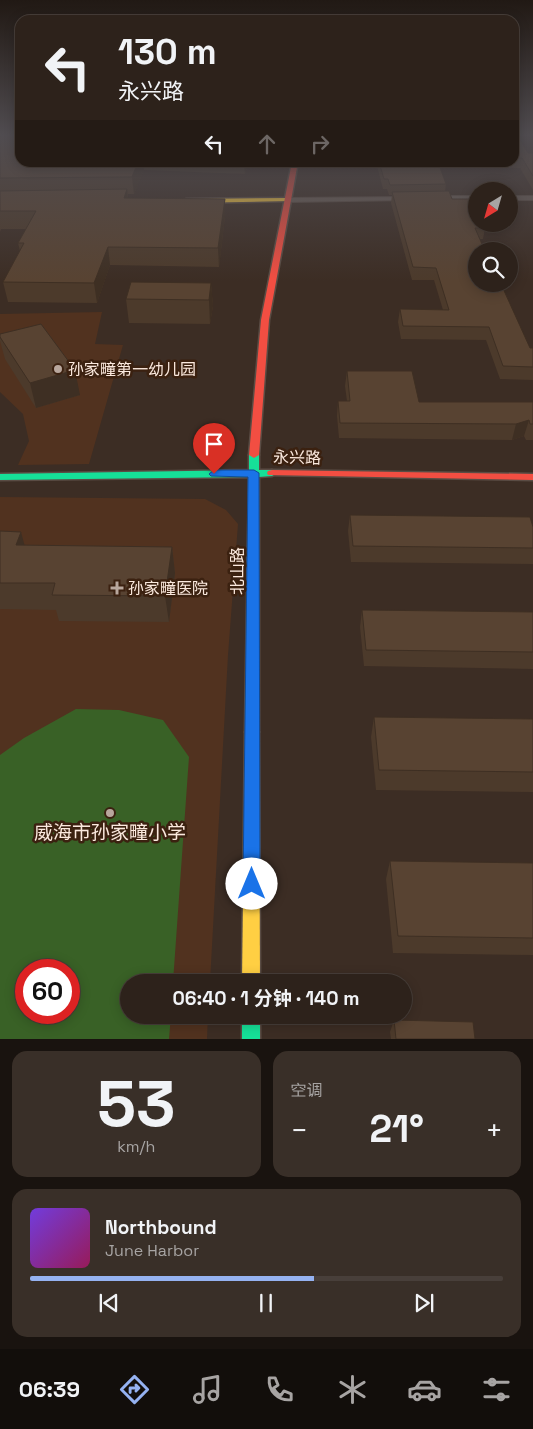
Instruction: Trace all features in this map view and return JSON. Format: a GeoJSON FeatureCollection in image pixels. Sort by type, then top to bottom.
{"type":"FeatureCollection","features":[{"type":"Feature","properties":{"kind":"main road","name":"北山路"},"geometry":{"type":"LineString","coordinates":[[251,974],[254,473],[265,320],[291,183]]}},
{"type":"Feature","properties":{"kind":"main road"},"geometry":{"type":"LineString","coordinates":[[179,201],[288,200]]}},
{"type":"Feature","properties":{"kind":"main road","name":"永兴路"},"geometry":{"type":"LineString","coordinates":[[0,476],[254,473],[533,477]]}},
{"type":"Feature","properties":{"kind":"main road"},"geometry":{"type":"LineString","coordinates":[[251,1024],[251,1039]]}},
{"type":"Feature","properties":{"kind":"lane"},"geometry":{"type":"LineString","coordinates":[[288,200],[417,198]]}},
{"type":"Feature","properties":{"kind":"lane"},"geometry":{"type":"LineString","coordinates":[[427,198],[468,198]]}},
{"type":"Feature","properties":{"kind":"lane"},"geometry":{"type":"LineString","coordinates":[[518,198],[533,198]]}},
{"type":"Feature","properties":{"kind":"shaded area","name":"孙家疃第一幼儿园"},"geometry":{"type":"Polygon","coordinates":[[[102,312],[95,344],[123,345],[89,464],[18,465],[29,441],[23,414],[0,392],[0,314],[102,312]]]}},
{"type":"Feature","properties":{"kind":"shaded area","name":"威海市孙家疃小学"},"geometry":{"type":"Polygon","coordinates":[[[0,497],[205,499],[226,510],[238,524],[228,655],[210,974],[120,974],[120,1024],[208,1024],[207,1039],[0,1039],[0,497]]]}},
{"type":"Feature","properties":{"kind":"green space","name":"威海市孙家疃小学"},"geometry":{"type":"Polygon","coordinates":[[[76,709],[119,710],[163,720],[189,757],[174,974],[120,974],[120,1024],[170,1024],[169,1039],[0,1039],[0,755],[24,738],[76,709]]]}},
{"type":"Feature","properties":{"kind":"building"},"geometry":{"type":"Polygon","coordinates":[[[389,183],[446,184],[390,185],[389,183]]]}},
{"type":"Feature","properties":{"kind":"building"},"geometry":{"type":"Polygon","coordinates":[[[127,189],[124,198],[225,199],[218,248],[108,247],[94,283],[3,282],[24,243],[18,243],[36,211],[0,211],[0,191],[127,189]]]}},
{"type":"Feature","properties":{"kind":"building"},"geometry":{"type":"Polygon","coordinates":[[[449,191],[452,199],[468,199],[468,232],[477,232],[481,242],[468,242],[468,292],[505,292],[530,348],[533,348],[533,367],[503,366],[489,327],[403,326],[400,309],[449,310],[436,268],[413,267],[392,192],[449,191]]]}},
{"type":"Feature","properties":{"kind":"building"},"geometry":{"type":"Polygon","coordinates":[[[131,282],[211,283],[209,300],[126,299],[131,282]]]}},
{"type":"Feature","properties":{"kind":"building"},"geometry":{"type":"Polygon","coordinates":[[[41,324],[75,370],[30,383],[0,337],[0,334],[41,324]]]}},
{"type":"Feature","properties":{"kind":"building"},"geometry":{"type":"Polygon","coordinates":[[[347,371],[412,371],[419,402],[533,402],[533,424],[530,424],[529,420],[516,424],[340,423],[338,401],[350,401],[347,371]]]}},
{"type":"Feature","properties":{"kind":"building"},"geometry":{"type":"Polygon","coordinates":[[[350,515],[530,517],[533,527],[533,548],[353,546],[350,515]]]}},
{"type":"Feature","properties":{"kind":"building"},"geometry":{"type":"Polygon","coordinates":[[[0,531],[21,532],[16,545],[172,547],[165,596],[52,595],[55,583],[0,583],[0,531]]]}},
{"type":"Feature","properties":{"kind":"building"},"geometry":{"type":"Polygon","coordinates":[[[362,610],[533,612],[533,652],[366,650],[362,610]]]}},
{"type":"Feature","properties":{"kind":"building"},"geometry":{"type":"Polygon","coordinates":[[[374,717],[533,719],[533,772],[379,770],[374,717]]]}},
{"type":"Feature","properties":{"kind":"building"},"geometry":{"type":"Polygon","coordinates":[[[390,861],[533,863],[533,938],[398,936],[390,861]]]}},
{"type":"Feature","properties":{"kind":"building"},"geometry":{"type":"Polygon","coordinates":[[[412,1020],[473,1022],[475,1039],[396,1039],[394,1024],[412,1024],[412,1020]]]}},
{"type":"Feature","properties":{"kind":"traffic: fast"},"geometry":{"type":"LineString","coordinates":[[252,732],[254,455]]}},
{"type":"Feature","properties":{"kind":"traffic: fast"},"geometry":{"type":"LineString","coordinates":[[0,477],[272,473]]}},
{"type":"Feature","properties":{"kind":"traffic: fast"},"geometry":{"type":"LineString","coordinates":[[251,1024],[251,1039]]}},
{"type":"Feature","properties":{"kind":"traffic: slow"},"geometry":{"type":"LineString","coordinates":[[186,201],[288,200]]}},
{"type":"Feature","properties":{"kind":"traffic: slow"},"geometry":{"type":"LineString","coordinates":[[251,974],[252,732]]}},
{"type":"Feature","properties":{"kind":"traffic: jam"},"geometry":{"type":"LineString","coordinates":[[254,455],[265,320],[291,183]]}},
{"type":"Feature","properties":{"kind":"traffic: jam"},"geometry":{"type":"LineString","coordinates":[[272,473],[533,477]]}},
{"type":"Feature","properties":{"kind":"place","name":"孙家疃第一幼儿园"},"geometry":{"type":"Point","coordinates":[58,369]}},
{"type":"Feature","properties":{"kind":"place","name":"孙家疃医院"},"geometry":{"type":"Point","coordinates":[117,588]}},
{"type":"Feature","properties":{"kind":"place","name":"威海市孙家疃小学"},"geometry":{"type":"Point","coordinates":[110,813]}},
{"type":"Feature","properties":{"kind":"route"},"geometry":{"type":"LineString","coordinates":[[214,474],[254,473],[252,884]]}}]}
